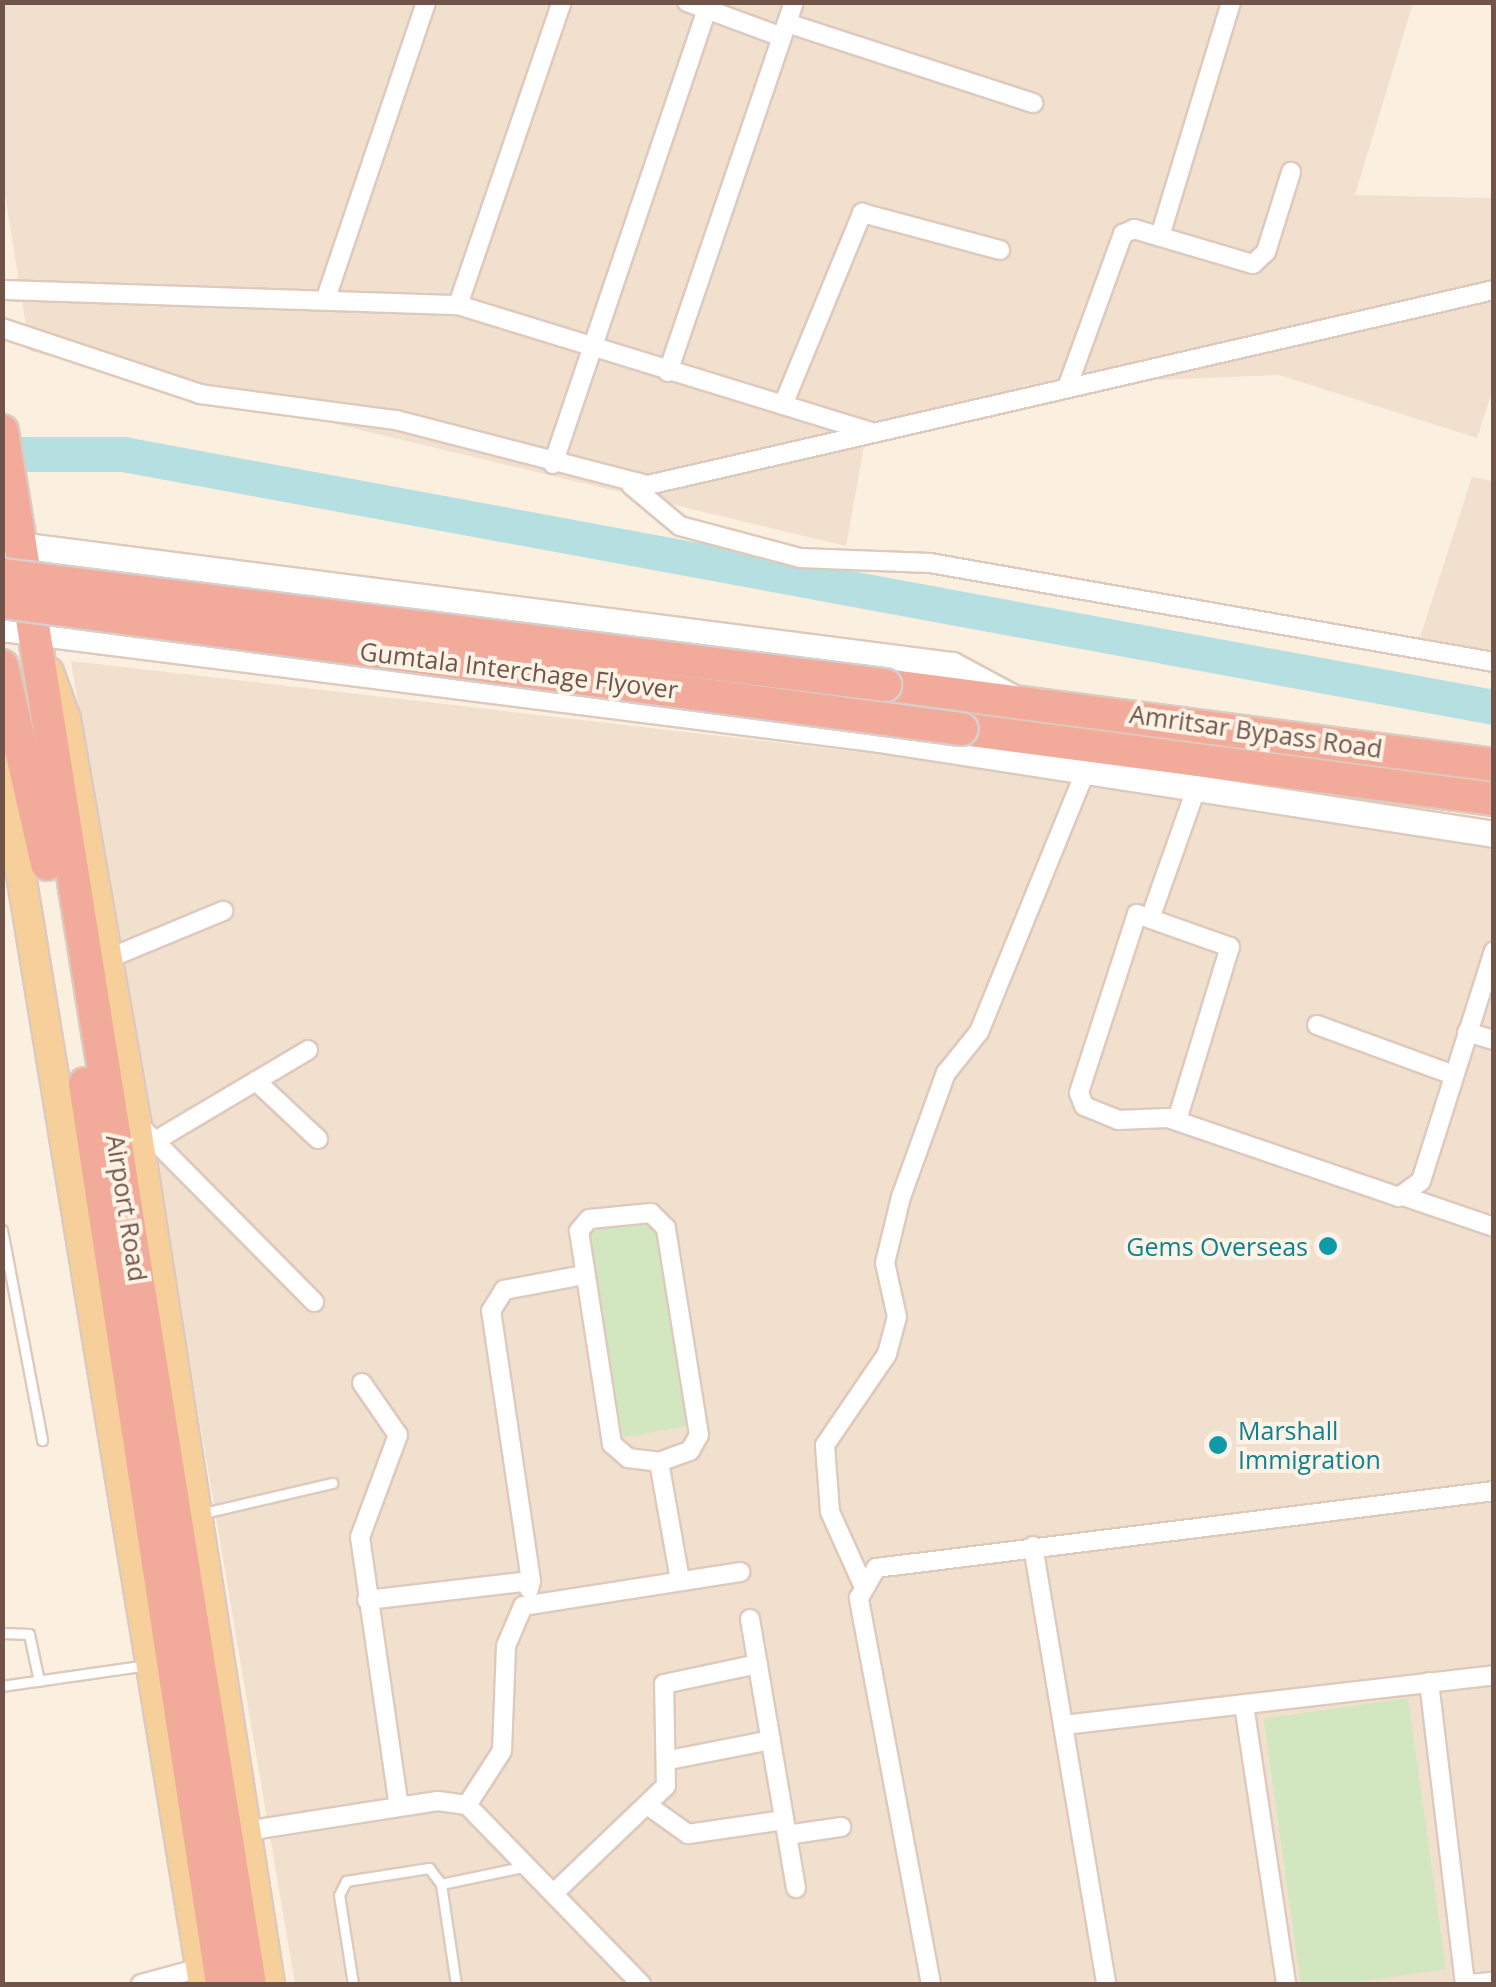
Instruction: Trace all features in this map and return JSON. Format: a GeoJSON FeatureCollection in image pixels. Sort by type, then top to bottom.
{"type":"FeatureCollection","features":[{"type":"Feature","properties":{"kind":"highway","name":"Airport Road"},"geometry":{"type":"LineString","coordinates":[[2,432],[12,536],[16,644],[208,1979]]}},
{"type":"Feature","properties":{"kind":"highway","name":"Gumtala Interchage Flyover"},"geometry":{"type":"LineString","coordinates":[[2,575],[1018,700]]}},
{"type":"Feature","properties":{"kind":"highway","name":"Gumtala Interchage Flyover"},"geometry":{"type":"LineString","coordinates":[[2,602],[962,729],[1033,750]]}},
{"type":"Feature","properties":{"kind":"highway","name":"Airport Road"},"geometry":{"type":"LineString","coordinates":[[16,644],[250,1984]]}},
{"type":"Feature","properties":{"kind":"highway","name":"Amritsar Bypass Road"},"geometry":{"type":"LineString","coordinates":[[1018,700],[1494,765]]}},
{"type":"Feature","properties":{"kind":"highway","name":"Amritsar Bypass Road"},"geometry":{"type":"LineString","coordinates":[[1033,750],[1494,799]]}},
{"type":"Feature","properties":{"kind":"main road"},"geometry":{"type":"LineString","coordinates":[[16,644],[58,689],[66,719],[108,959],[145,1132],[197,1514],[270,1984]]}},
{"type":"Feature","properties":{"kind":"main road"},"geometry":{"type":"LineString","coordinates":[[2,758],[208,1979]]}},
{"type":"Feature","properties":{"kind":"street"},"geometry":{"type":"LineString","coordinates":[[326,298],[426,2]]}},
{"type":"Feature","properties":{"kind":"street"},"geometry":{"type":"LineString","coordinates":[[458,305],[562,2]]}},
{"type":"Feature","properties":{"kind":"street"},"geometry":{"type":"LineString","coordinates":[[687,2],[1033,103]]}},
{"type":"Feature","properties":{"kind":"street"},"geometry":{"type":"LineString","coordinates":[[668,372],[794,2]]}},
{"type":"Feature","properties":{"kind":"street"},"geometry":{"type":"LineString","coordinates":[[1160,236],[1231,2]]}},
{"type":"Feature","properties":{"kind":"street"},"geometry":{"type":"LineString","coordinates":[[553,464],[706,10]]}},
{"type":"Feature","properties":{"kind":"street"},"geometry":{"type":"LineString","coordinates":[[1068,385],[1120,239],[1134,228],[1253,264],[1266,252],[1291,172]]}},
{"type":"Feature","properties":{"kind":"street"},"geometry":{"type":"LineString","coordinates":[[782,405],[862,213],[1000,250]]}},
{"type":"Feature","properties":{"kind":"street"},"geometry":{"type":"LineString","coordinates":[[3,288],[458,305],[872,432]]}},
{"type":"Feature","properties":{"kind":"street"},"geometry":{"type":"LineString","coordinates":[[631,484],[1494,290]]}},
{"type":"Feature","properties":{"kind":"street"},"geometry":{"type":"LineString","coordinates":[[2,328],[175,388],[396,420],[631,484],[680,526],[800,558],[930,563],[1494,662]]}},
{"type":"Feature","properties":{"kind":"street"},"geometry":{"type":"LineString","coordinates":[[12,536],[952,665],[1018,700]]}},
{"type":"Feature","properties":{"kind":"street"},"geometry":{"type":"LineString","coordinates":[[16,644],[1033,750],[1086,770],[1494,834]]}},
{"type":"Feature","properties":{"kind":"street"},"geometry":{"type":"LineString","coordinates":[[932,1984],[862,1585],[830,1512],[826,1444],[887,1354],[897,1318],[884,1263],[901,1197],[946,1072],[978,1032],[1086,770]]}},
{"type":"Feature","properties":{"kind":"street"},"geometry":{"type":"LineString","coordinates":[[1151,916],[1197,786]]}},
{"type":"Feature","properties":{"kind":"street"},"geometry":{"type":"LineString","coordinates":[[108,959],[223,911]]}},
{"type":"Feature","properties":{"kind":"street"},"geometry":{"type":"LineString","coordinates":[[1177,1120],[1230,948],[1151,916],[1133,919],[1079,1098],[1118,1120],[1177,1120],[1494,1227]]}},
{"type":"Feature","properties":{"kind":"street"},"geometry":{"type":"LineString","coordinates":[[1406,1197],[1421,1180],[1494,951]]}},
{"type":"Feature","properties":{"kind":"street"},"geometry":{"type":"LineString","coordinates":[[1317,1025],[1454,1075]]}},
{"type":"Feature","properties":{"kind":"street"},"geometry":{"type":"LineString","coordinates":[[1468,1032],[1494,1040]]}},
{"type":"Feature","properties":{"kind":"street"},"geometry":{"type":"LineString","coordinates":[[308,1050],[256,1081],[145,1132],[314,1302]]}},
{"type":"Feature","properties":{"kind":"street"},"geometry":{"type":"LineString","coordinates":[[256,1081],[318,1140]]}},
{"type":"Feature","properties":{"kind":"street"},"geometry":{"type":"LineString","coordinates":[[651,1214],[664,1222],[699,1435],[690,1451],[659,1462],[628,1458],[612,1444],[584,1275],[584,1222],[651,1214]]}},
{"type":"Feature","properties":{"kind":"street"},"geometry":{"type":"LineString","coordinates":[[467,1804],[502,1751],[506,1646],[532,1581],[491,1310],[504,1290],[584,1275]]}},
{"type":"Feature","properties":{"kind":"street"},"geometry":{"type":"LineString","coordinates":[[362,1383],[398,1435],[360,1524],[366,1600],[399,1806]]}},
{"type":"Feature","properties":{"kind":"street"},"geometry":{"type":"LineString","coordinates":[[659,1462],[680,1580]]}},
{"type":"Feature","properties":{"kind":"street"},"geometry":{"type":"LineString","coordinates":[[862,1585],[885,1563],[1494,1491]]}},
{"type":"Feature","properties":{"kind":"street"},"geometry":{"type":"LineString","coordinates":[[1033,1546],[1106,1984]]}},
{"type":"Feature","properties":{"kind":"street"},"geometry":{"type":"LineString","coordinates":[[523,1606],[740,1572]]}},
{"type":"Feature","properties":{"kind":"street"},"geometry":{"type":"LineString","coordinates":[[366,1600],[532,1581]]}},
{"type":"Feature","properties":{"kind":"street"},"geometry":{"type":"LineString","coordinates":[[750,1619],[796,1888]]}},
{"type":"Feature","properties":{"kind":"street"},"geometry":{"type":"LineString","coordinates":[[555,1892],[650,1807],[669,1760],[660,1697],[668,1679],[758,1664]]}},
{"type":"Feature","properties":{"kind":"street"},"geometry":{"type":"LineString","coordinates":[[1064,1725],[1494,1675]]}},
{"type":"Feature","properties":{"kind":"street"},"geometry":{"type":"LineString","coordinates":[[1430,1682],[1467,1984],[1494,1982]]}},
{"type":"Feature","properties":{"kind":"street"},"geometry":{"type":"LineString","coordinates":[[1244,1705],[1286,1984]]}},
{"type":"Feature","properties":{"kind":"street"},"geometry":{"type":"LineString","coordinates":[[669,1760],[771,1740]]}},
{"type":"Feature","properties":{"kind":"street"},"geometry":{"type":"LineString","coordinates":[[246,1831],[399,1806],[467,1804],[641,1984]]}},
{"type":"Feature","properties":{"kind":"street"},"geometry":{"type":"LineString","coordinates":[[650,1807],[697,1834],[840,1827]]}},
{"type":"Feature","properties":{"kind":"street"},"geometry":{"type":"LineString","coordinates":[[141,1984],[208,1979]]}},
{"type":"Feature","properties":{"kind":"lane"},"geometry":{"type":"LineString","coordinates":[[2,1230],[42,1440]]}},
{"type":"Feature","properties":{"kind":"lane"},"geometry":{"type":"LineString","coordinates":[[197,1514],[332,1483]]}},
{"type":"Feature","properties":{"kind":"lane"},"geometry":{"type":"LineString","coordinates":[[2,1633],[29,1634],[39,1681]]}},
{"type":"Feature","properties":{"kind":"lane"},"geometry":{"type":"LineString","coordinates":[[2,1686],[152,1664]]}},
{"type":"Feature","properties":{"kind":"lane"},"geometry":{"type":"LineString","coordinates":[[441,1884],[530,1865]]}},
{"type":"Feature","properties":{"kind":"lane"},"geometry":{"type":"LineString","coordinates":[[353,1984],[339,1895],[346,1881],[429,1868],[441,1884],[456,1983],[441,1984]]}},
{"type":"Feature","properties":{"kind":"shaded area"},"geometry":{"type":"Polygon","coordinates":[[[2,3],[1413,3],[1355,195],[1493,198],[1493,389],[1477,438],[1279,375],[1027,385],[865,441],[846,546],[30,351],[3,182],[2,3]]]}},
{"type":"Feature","properties":{"kind":"shaded area"},"geometry":{"type":"Polygon","coordinates":[[[1472,477],[1493,481],[1493,661],[1415,653],[1472,477]]]}},
{"type":"Feature","properties":{"kind":"shaded area"},"geometry":{"type":"Polygon","coordinates":[[[71,661],[999,768],[1493,845],[1493,1984],[295,1984],[71,661]]]}},
{"type":"Feature","properties":{"kind":"green space"},"geometry":{"type":"Polygon","coordinates":[[[658,1216],[695,1425],[623,1437],[586,1229],[658,1216]]]}},
{"type":"Feature","properties":{"kind":"green space"},"geometry":{"type":"Polygon","coordinates":[[[1408,1698],[1446,1969],[1342,1984],[1301,1984],[1263,1718],[1408,1698]]]}},
{"type":"Feature","properties":{"kind":"waterway"},"geometry":{"type":"LineString","coordinates":[[2,454],[123,454],[1494,707]]}},
{"type":"Feature","properties":{"kind":"place","name":"Gems Overseas"},"geometry":{"type":"Point","coordinates":[1328,1246]}},
{"type":"Feature","properties":{"kind":"place","name":"Marshall Immigration"},"geometry":{"type":"Point","coordinates":[1218,1445]}}]}
